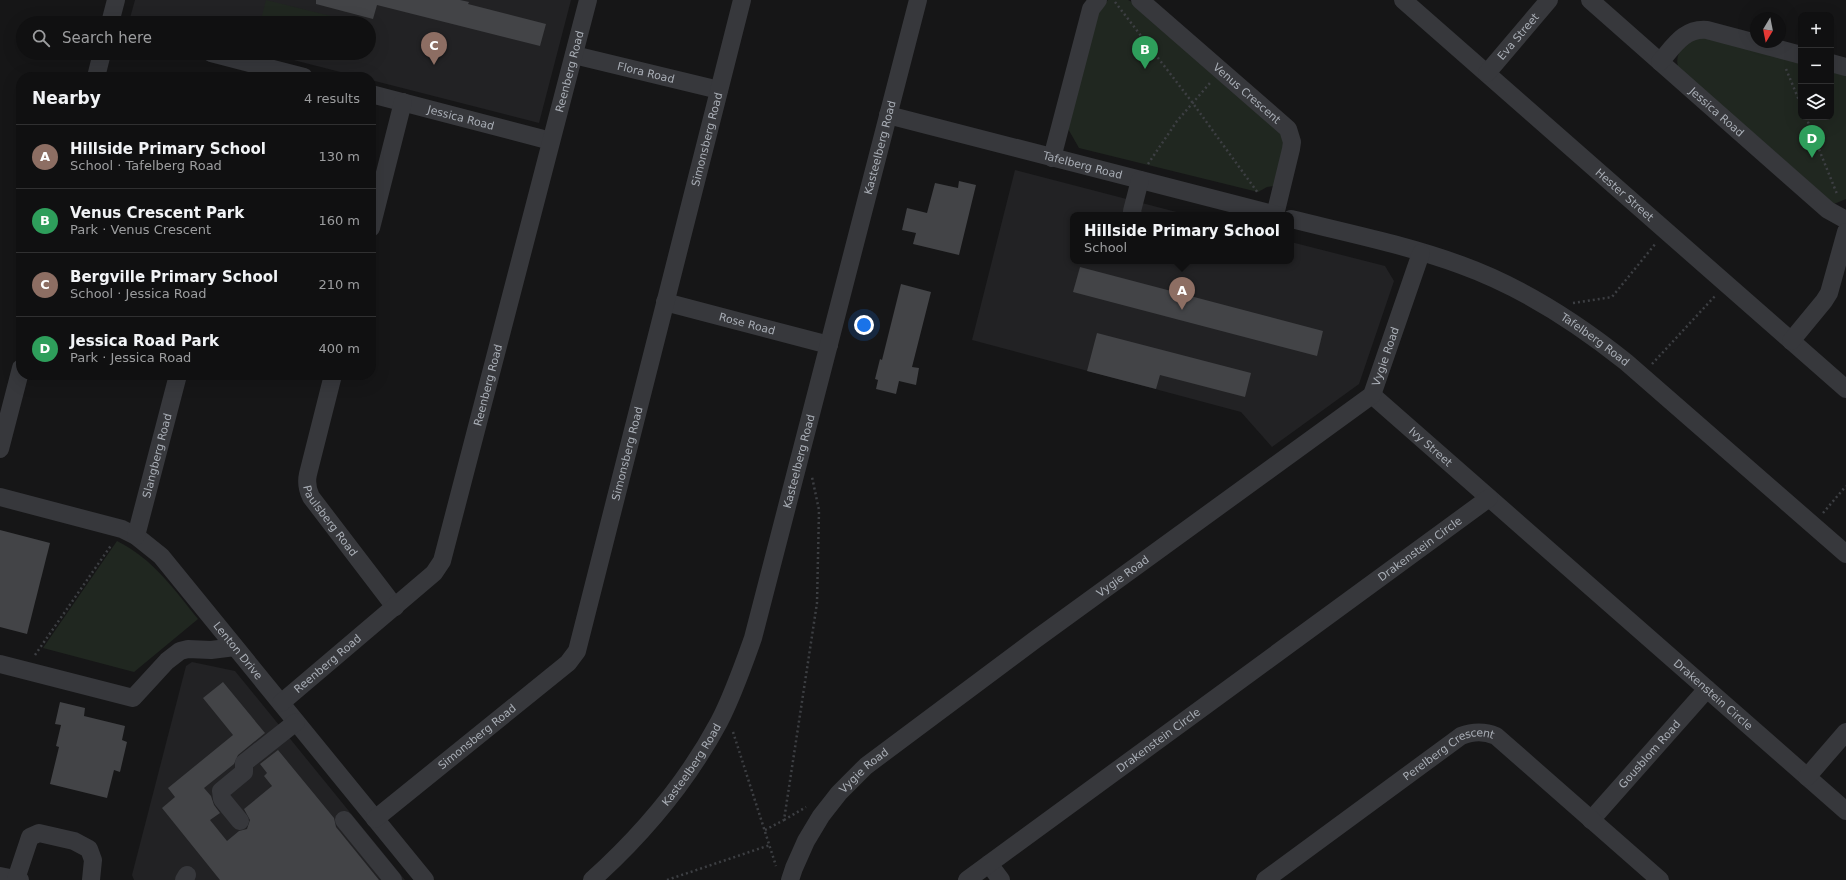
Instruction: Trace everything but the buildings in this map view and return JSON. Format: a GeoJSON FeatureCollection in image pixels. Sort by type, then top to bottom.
{"type":"FeatureCollection","features":[{"type":"Feature","properties":{"kind":"street"},"geometry":{"type":"LineString","coordinates":[[112,16],[116,0]]}},
{"type":"Feature","properties":{"kind":"street","name":"Reenberg Road"},"geometry":{"type":"LineString","coordinates":[[281,703],[434,574],[445,555],[588,0]]}},
{"type":"Feature","properties":{"kind":"street","name":"Simonsberg Road"},"geometry":{"type":"LineString","coordinates":[[375,819],[568,663],[574,656],[578,646],[742,0]]}},
{"type":"Feature","properties":{"kind":"street","name":"Kasteelberg Road"},"geometry":{"type":"LineString","coordinates":[[592,880],[621,854],[647,825],[692,766],[719,722],[741,673],[753,638],[918,0]]}},
{"type":"Feature","properties":{"kind":"street"},"geometry":{"type":"LineString","coordinates":[[1052,158],[1091,9],[1098,0]]}},
{"type":"Feature","properties":{"kind":"street","name":"Venus Crescent"},"geometry":{"type":"LineString","coordinates":[[1140,0],[1283,124],[1291,136],[1291,149],[1277,210]]}},
{"type":"Feature","properties":{"kind":"street","name":"Hester Street"},"geometry":{"type":"LineString","coordinates":[[1403,0],[1667,230],[1727,285],[1846,389]]}},
{"type":"Feature","properties":{"kind":"street","name":"Eva Street"},"geometry":{"type":"LineString","coordinates":[[1487,73],[1549,0]]}},
{"type":"Feature","properties":{"kind":"street","name":"Jessica Road"},"geometry":{"type":"LineString","coordinates":[[1590,0],[1828,210],[1846,220]]}},
{"type":"Feature","properties":{"kind":"street"},"geometry":{"type":"LineString","coordinates":[[1660,62],[1684,36],[1697,29],[1707,30],[1798,54]]}},
{"type":"Feature","properties":{"kind":"street","name":"Flora Road"},"geometry":{"type":"LineString","coordinates":[[574,55],[719,90]]}},
{"type":"Feature","properties":{"kind":"street"},"geometry":{"type":"LineString","coordinates":[[97,72],[100,60]]}},
{"type":"Feature","properties":{"kind":"street"},"geometry":{"type":"LineString","coordinates":[[229,60],[257,71]]}},
{"type":"Feature","properties":{"kind":"street"},"geometry":{"type":"LineString","coordinates":[[1834,64],[1846,67]]}},
{"type":"Feature","properties":{"kind":"street","name":"Jessica Road"},"geometry":{"type":"LineString","coordinates":[[376,95],[551,140]]}},
{"type":"Feature","properties":{"kind":"street"},"geometry":{"type":"LineString","coordinates":[[376,209],[404,102]]}},
{"type":"Feature","properties":{"kind":"street","name":"Tafelberg Road"},"geometry":{"type":"LineString","coordinates":[[888,115],[1140,180],[1277,210]]}},
{"type":"Feature","properties":{"kind":"street"},"geometry":{"type":"LineString","coordinates":[[1132,212],[1140,180]]}},
{"type":"Feature","properties":{"kind":"street","name":"Tafelberg Road"},"geometry":{"type":"LineString","coordinates":[[1294,220],[1421,252],[1482,274],[1544,304],[1593,336],[1641,375],[1846,554]]}},
{"type":"Feature","properties":{"kind":"street"},"geometry":{"type":"LineString","coordinates":[[1791,341],[1829,293],[1845,240]]}},
{"type":"Feature","properties":{"kind":"street","name":"Vygie Road"},"geometry":{"type":"LineString","coordinates":[[784,876],[794,868],[806,841],[821,816],[839,793],[866,766],[1042,634],[1372,395],[1421,252]]}},
{"type":"Feature","properties":{"kind":"street","name":"Rose Road"},"geometry":{"type":"LineString","coordinates":[[665,302],[829,345]]}},
{"type":"Feature","properties":{"kind":"street"},"geometry":{"type":"LineString","coordinates":[[0,449],[18,380]]}},
{"type":"Feature","properties":{"kind":"street","name":"Slangberg Road"},"geometry":{"type":"LineString","coordinates":[[130,532],[176,380]]}},
{"type":"Feature","properties":{"kind":"street","name":"Paulsberg Road"},"geometry":{"type":"LineString","coordinates":[[332,380],[306,482],[311,498],[395,607]]}},
{"type":"Feature","properties":{"kind":"street","name":"Ivy Street"},"geometry":{"type":"LineString","coordinates":[[1372,395],[1489,498]]}},
{"type":"Feature","properties":{"kind":"street","name":"Lenton Drive"},"geometry":{"type":"LineString","coordinates":[[0,496],[130,532],[161,556],[424,880]]}},
{"type":"Feature","properties":{"kind":"street","name":"Drakenstein Circle"},"geometry":{"type":"LineString","coordinates":[[967,880],[1489,498],[1846,811]]}},
{"type":"Feature","properties":{"kind":"street"},"geometry":{"type":"LineString","coordinates":[[0,664],[133,698],[166,661],[180,652],[188,649],[211,650],[235,647]]}},
{"type":"Feature","properties":{"kind":"street","name":"Gousblom Road"},"geometry":{"type":"LineString","coordinates":[[1591,820],[1707,689]]}},
{"type":"Feature","properties":{"kind":"street"},"geometry":{"type":"LineString","coordinates":[[240,821],[222,799],[221,791],[244,772],[244,763],[296,722]]}},
{"type":"Feature","properties":{"kind":"street","name":"Perelberg Crescent"},"geometry":{"type":"LineString","coordinates":[[1265,880],[1461,736],[1476,732],[1484,732],[1496,736],[1660,880]]}},
{"type":"Feature","properties":{"kind":"street"},"geometry":{"type":"LineString","coordinates":[[1807,777],[1846,732]]}},
{"type":"Feature","properties":{"kind":"street"},"geometry":{"type":"LineString","coordinates":[[344,820],[393,880]]}},
{"type":"Feature","properties":{"kind":"street"},"geometry":{"type":"LineString","coordinates":[[12,878],[30,837],[39,832],[74,841],[89,849],[93,860],[91,880]]}},
{"type":"Feature","properties":{"kind":"street"},"geometry":{"type":"LineString","coordinates":[[989,864],[1001,880]]}},
{"type":"Feature","properties":{"kind":"path"},"geometry":{"type":"LineString","coordinates":[[1113,0],[1192,102],[1260,195],[1277,210]]}},
{"type":"Feature","properties":{"kind":"path"},"geometry":{"type":"LineString","coordinates":[[1778,49],[1798,98]]}},
{"type":"Feature","properties":{"kind":"path"},"geometry":{"type":"LineString","coordinates":[[1140,180],[1153,155],[1192,102],[1222,70]]}},
{"type":"Feature","properties":{"kind":"path"},"geometry":{"type":"LineString","coordinates":[[1807,120],[1840,201]]}},
{"type":"Feature","properties":{"kind":"path"},"geometry":{"type":"LineString","coordinates":[[1544,304],[1583,302],[1612,296],[1667,230]]}},
{"type":"Feature","properties":{"kind":"path"},"geometry":{"type":"LineString","coordinates":[[1641,375],[1727,285]]}},
{"type":"Feature","properties":{"kind":"path"},"geometry":{"type":"LineString","coordinates":[[765,830],[784,820],[817,603],[819,510],[812,474]]}},
{"type":"Feature","properties":{"kind":"path"},"geometry":{"type":"LineString","coordinates":[[1813,525],[1846,486]]}},
{"type":"Feature","properties":{"kind":"path"},"geometry":{"type":"LineString","coordinates":[[25,670],[130,532]]}},
{"type":"Feature","properties":{"kind":"path"},"geometry":{"type":"LineString","coordinates":[[730,726],[736,736],[770,846],[784,876]]}},
{"type":"Feature","properties":{"kind":"path"},"geometry":{"type":"LineString","coordinates":[[667,880],[770,846]]}},
{"type":"Feature","properties":{"kind":"shaded area"},"geometry":{"type":"Polygon","coordinates":[[[135,0],[571,0],[539,123],[376,81],[376,72],[340,72],[293,60],[376,60],[376,16],[131,16],[135,0]]]}},
{"type":"Feature","properties":{"kind":"shaded area"},"geometry":{"type":"Polygon","coordinates":[[[266,0],[331,16],[262,16],[266,0]]]}},
{"type":"Feature","properties":{"kind":"shaded area"},"geometry":{"type":"Polygon","coordinates":[[[1108,0],[1128,0],[1132,2],[1280,132],[1284,142],[1274,186],[1267,187],[1258,192],[1079,148],[1067,127],[1098,11],[1108,0]]]}},
{"type":"Feature","properties":{"kind":"shaded area"},"geometry":{"type":"Polygon","coordinates":[[[1697,36],[1798,60],[1798,120],[1834,120],[1834,70],[1846,73],[1846,199],[1834,204],[1678,67],[1677,61],[1679,53],[1697,36]]]}},
{"type":"Feature","properties":{"kind":"shaded area"},"geometry":{"type":"Polygon","coordinates":[[[1015,170],[1176,212],[1070,212],[1070,264],[1294,264],[1294,243],[1385,266],[1394,281],[1359,384],[1272,447],[1241,412],[972,340],[1015,170]]]}},
{"type":"Feature","properties":{"kind":"shaded area"},"geometry":{"type":"Polygon","coordinates":[[[117,541],[130,548],[152,565],[171,585],[198,619],[134,672],[43,648],[117,541]]]}},
{"type":"Feature","properties":{"kind":"shaded area"},"geometry":{"type":"Polygon","coordinates":[[[192,662],[235,671],[405,880],[134,880],[132,875],[186,666],[192,662]]]}},
{"type":"Feature","properties":{"kind":"place","name":"Bergville Primary School"},"geometry":{"type":"Point","coordinates":[434,65]}},
{"type":"Feature","properties":{"kind":"place","name":"Venus Crescent Park"},"geometry":{"type":"Point","coordinates":[1145,69]}},
{"type":"Feature","properties":{"kind":"place","name":"Jessica Road Park"},"geometry":{"type":"Point","coordinates":[1812,158]}},
{"type":"Feature","properties":{"kind":"place","name":"Hillside Primary School"},"geometry":{"type":"Point","coordinates":[1182,310]}}]}
